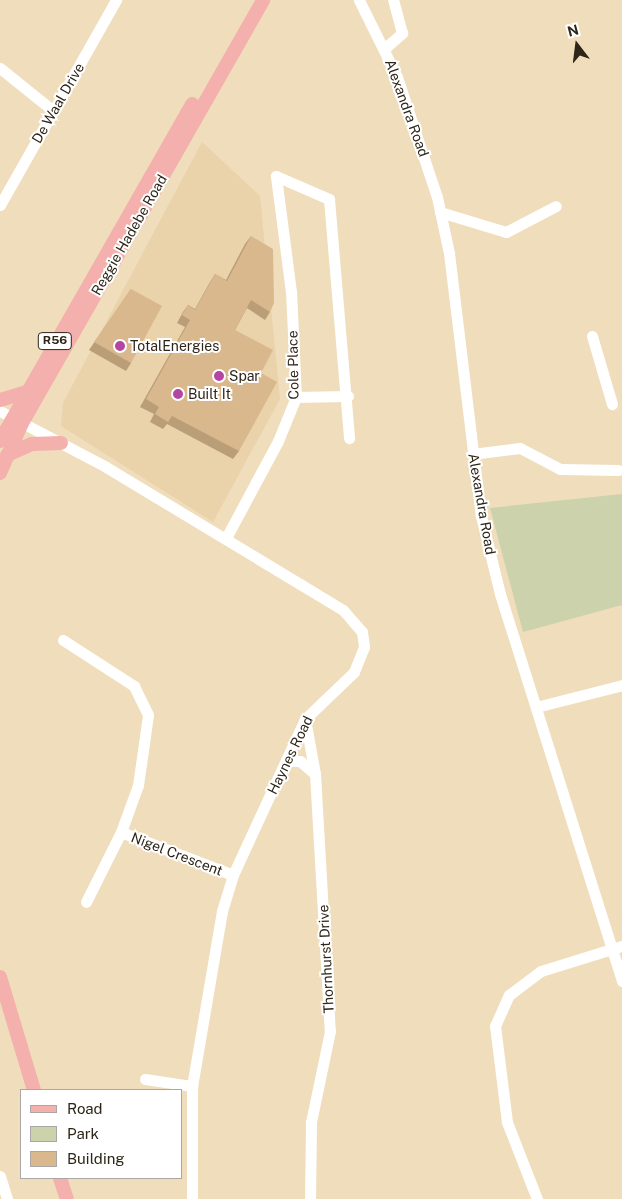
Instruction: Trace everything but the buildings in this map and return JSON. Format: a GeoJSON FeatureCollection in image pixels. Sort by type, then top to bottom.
{"type":"FeatureCollection","features":[{"type":"Feature","properties":{"kind":"main road","name":"Reggie Hadebe Road"},"geometry":{"type":"LineString","coordinates":[[0,441],[11,417],[253,0]]}},
{"type":"Feature","properties":{"kind":"main road","name":"Reggie Hadebe Road"},"geometry":{"type":"LineString","coordinates":[[0,473],[7,455],[11,417],[263,0]]}},
{"type":"Feature","properties":{"kind":"main road"},"geometry":{"type":"LineString","coordinates":[[0,400],[26,392]]}},
{"type":"Feature","properties":{"kind":"main road"},"geometry":{"type":"LineString","coordinates":[[7,455],[32,444],[61,443]]}},
{"type":"Feature","properties":{"kind":"main road"},"geometry":{"type":"LineString","coordinates":[[0,977],[34,1089]]}},
{"type":"Feature","properties":{"kind":"main road"},"geometry":{"type":"LineString","coordinates":[[60,1179],[67,1199]]}},
{"type":"Feature","properties":{"kind":"street","name":"De Waal Drive"},"geometry":{"type":"LineString","coordinates":[[0,205],[52,110],[116,0]]}},
{"type":"Feature","properties":{"kind":"street","name":"Alexandra Road"},"geometry":{"type":"LineString","coordinates":[[359,0],[373,22],[385,48],[420,138],[440,212],[481,516],[500,594],[617,948],[622,981]]}},
{"type":"Feature","properties":{"kind":"street","name":"Alexandra Road"},"geometry":{"type":"LineString","coordinates":[[367,0],[373,22]]}},
{"type":"Feature","properties":{"kind":"street"},"geometry":{"type":"LineString","coordinates":[[385,48],[402,33],[393,0]]}},
{"type":"Feature","properties":{"kind":"street"},"geometry":{"type":"LineString","coordinates":[[0,68],[52,110]]}},
{"type":"Feature","properties":{"kind":"street","name":"Cole Place"},"geometry":{"type":"LineString","coordinates":[[226,538],[278,441],[296,397],[291,292],[276,176],[329,199],[348,396]]}},
{"type":"Feature","properties":{"kind":"street"},"geometry":{"type":"LineString","coordinates":[[440,212],[506,232],[556,206]]}},
{"type":"Feature","properties":{"kind":"street"},"geometry":{"type":"LineString","coordinates":[[592,336],[612,404]]}},
{"type":"Feature","properties":{"kind":"street"},"geometry":{"type":"LineString","coordinates":[[296,397],[348,396],[349,438]]}},
{"type":"Feature","properties":{"kind":"street","name":"Haynes Road"},"geometry":{"type":"LineString","coordinates":[[11,417],[61,443],[226,538],[343,610],[362,632],[364,647],[354,672],[305,719],[233,875],[204,998],[192,1086],[192,1199]]}},
{"type":"Feature","properties":{"kind":"street"},"geometry":{"type":"LineString","coordinates":[[472,454],[520,448],[560,469],[618,470]]}},
{"type":"Feature","properties":{"kind":"street","name":"Nigel Crescent"},"geometry":{"type":"LineString","coordinates":[[63,640],[134,686],[147,707],[145,762],[121,832],[86,902]]}},
{"type":"Feature","properties":{"kind":"street"},"geometry":{"type":"LineString","coordinates":[[536,707],[622,685]]}},
{"type":"Feature","properties":{"kind":"street","name":"Thornhurst Drive"},"geometry":{"type":"LineString","coordinates":[[305,719],[315,774],[330,1031],[311,1122],[310,1199]]}},
{"type":"Feature","properties":{"kind":"street"},"geometry":{"type":"LineString","coordinates":[[286,761],[300,761],[315,774]]}},
{"type":"Feature","properties":{"kind":"street","name":"Nigel Crescent"},"geometry":{"type":"LineString","coordinates":[[121,832],[233,875]]}},
{"type":"Feature","properties":{"kind":"street"},"geometry":{"type":"LineString","coordinates":[[537,1199],[508,1122],[494,1026],[502,1004],[517,986],[568,959],[617,948]]}},
{"type":"Feature","properties":{"kind":"street"},"geometry":{"type":"LineString","coordinates":[[145,1079],[192,1086]]}},
{"type":"Feature","properties":{"kind":"street"},"geometry":{"type":"LineString","coordinates":[[0,1176],[7,1199]]}},
{"type":"Feature","properties":{"kind":"shaded area"},"geometry":{"type":"Polygon","coordinates":[[[202,142],[260,196],[280,399],[213,522],[61,426],[63,403],[202,142]]]}},
{"type":"Feature","properties":{"kind":"green space"},"geometry":{"type":"Polygon","coordinates":[[[622,494],[622,605],[523,632],[490,508],[622,494]]]}},
{"type":"Feature","properties":{"kind":"place","name":"TotalEnergies"},"geometry":{"type":"Point","coordinates":[120,346]}},
{"type":"Feature","properties":{"kind":"place","name":"Spar"},"geometry":{"type":"Point","coordinates":[219,376]}},
{"type":"Feature","properties":{"kind":"place","name":"Built It"},"geometry":{"type":"Point","coordinates":[178,394]}}]}
